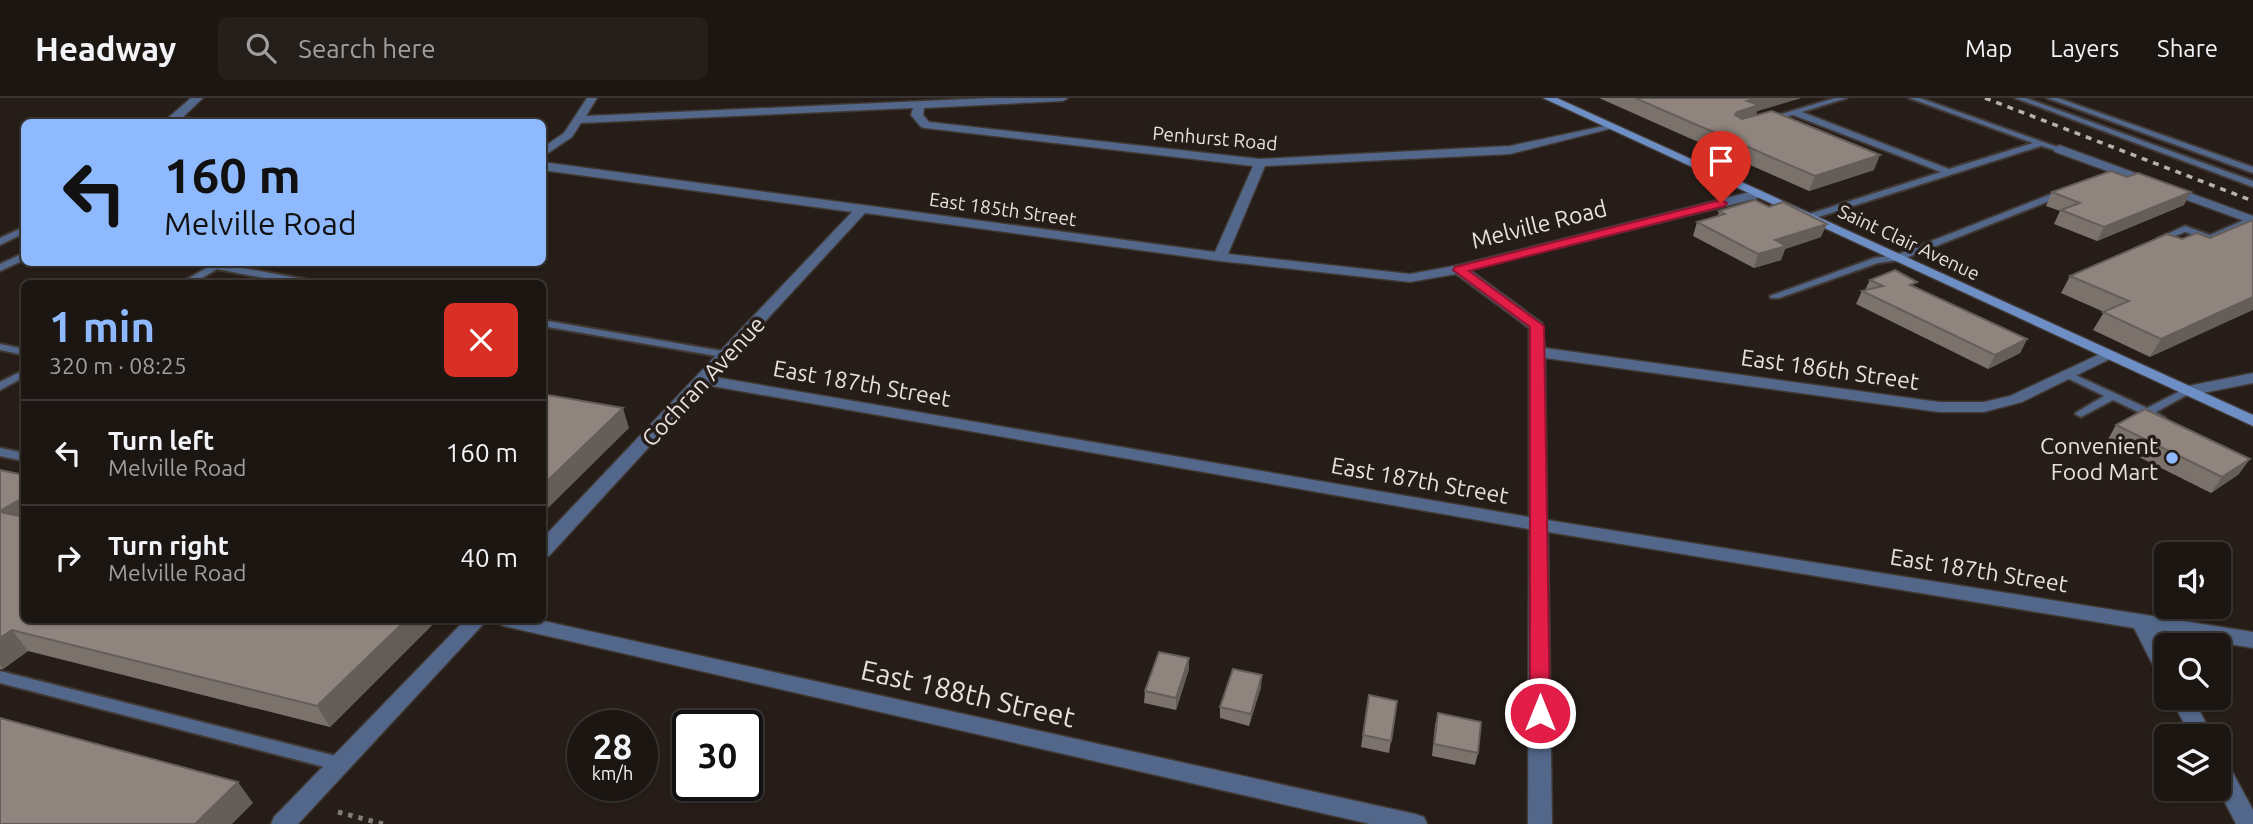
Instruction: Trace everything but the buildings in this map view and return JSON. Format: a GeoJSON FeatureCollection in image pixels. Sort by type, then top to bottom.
{"type":"FeatureCollection","features":[{"type":"Feature","properties":{"kind":"street"},"geometry":{"type":"LineString","coordinates":[[173,119],[198,98]]}},
{"type":"Feature","properties":{"kind":"street"},"geometry":{"type":"LineString","coordinates":[[546,151],[568,135],[592,98]]}},
{"type":"Feature","properties":{"kind":"street"},"geometry":{"type":"LineString","coordinates":[[577,120],[1063,98]]}},
{"type":"Feature","properties":{"kind":"street","name":"Saint Clair Avenue"},"geometry":{"type":"LineString","coordinates":[[1548,98],[2253,421]]}},
{"type":"Feature","properties":{"kind":"street","name":"Penhurst Road"},"geometry":{"type":"LineString","coordinates":[[919,104],[917,115],[925,125],[1260,163],[1510,149],[1609,126]]}},
{"type":"Feature","properties":{"kind":"street"},"geometry":{"type":"LineString","coordinates":[[2059,149],[2115,175],[2252,220]]}},
{"type":"Feature","properties":{"kind":"street"},"geometry":{"type":"LineString","coordinates":[[1220,257],[1260,163]]}},
{"type":"Feature","properties":{"kind":"street","name":"East 185th Street"},"geometry":{"type":"LineString","coordinates":[[546,167],[1220,257],[1410,278],[1459,270]]}},
{"type":"Feature","properties":{"kind":"street","name":"Melville Road"},"geometry":{"type":"LineString","coordinates":[[1459,270],[1758,194]]}},
{"type":"Feature","properties":{"kind":"street","name":"Cochran Avenue"},"geometry":{"type":"LineString","coordinates":[[546,547],[705,380],[862,209]]}},
{"type":"Feature","properties":{"kind":"street","name":"Melville Road"},"geometry":{"type":"LineString","coordinates":[[1459,270],[1537,326],[1540,824]]}},
{"type":"Feature","properties":{"kind":"street","name":"East 186th Street"},"geometry":{"type":"LineString","coordinates":[[1537,352],[1940,407],[1984,407],[2016,399],[2108,356]]}},
{"type":"Feature","properties":{"kind":"street"},"geometry":{"type":"LineString","coordinates":[[2188,391],[2253,378]]}},
{"type":"Feature","properties":{"kind":"street","name":"East 187th Street"},"geometry":{"type":"LineString","coordinates":[[705,380],[1540,525],[2253,640]]}},
{"type":"Feature","properties":{"kind":"street"},"geometry":{"type":"LineString","coordinates":[[2141,621],[2154,646]]}},
{"type":"Feature","properties":{"kind":"street"},"geometry":{"type":"LineString","coordinates":[[283,824],[474,623]]}},
{"type":"Feature","properties":{"kind":"street","name":"East 188th Street"},"geometry":{"type":"LineString","coordinates":[[521,623],[1415,824]]}},
{"type":"Feature","properties":{"kind":"street"},"geometry":{"type":"LineString","coordinates":[[2231,792],[2248,824]]}},
{"type":"Feature","properties":{"kind":"lane"},"geometry":{"type":"LineString","coordinates":[[1760,122],[1843,98]]}},
{"type":"Feature","properties":{"kind":"lane"},"geometry":{"type":"LineString","coordinates":[[1913,98],[2059,149]]}},
{"type":"Feature","properties":{"kind":"lane"},"geometry":{"type":"LineString","coordinates":[[2020,98],[2253,184]]}},
{"type":"Feature","properties":{"kind":"lane"},"geometry":{"type":"LineString","coordinates":[[2052,98],[2253,170]]}},
{"type":"Feature","properties":{"kind":"lane"},"geometry":{"type":"LineString","coordinates":[[1794,112],[1948,172]]}},
{"type":"Feature","properties":{"kind":"lane"},"geometry":{"type":"LineString","coordinates":[[1809,217],[2041,143]]}},
{"type":"Feature","properties":{"kind":"lane"},"geometry":{"type":"LineString","coordinates":[[1775,296],[1877,260],[1898,258],[2073,189]]}},
{"type":"Feature","properties":{"kind":"lane"},"geometry":{"type":"LineString","coordinates":[[2163,238],[2185,229],[2210,239],[2252,220]]}},
{"type":"Feature","properties":{"kind":"lane"},"geometry":{"type":"LineString","coordinates":[[0,242],[21,232]]}},
{"type":"Feature","properties":{"kind":"lane"},"geometry":{"type":"LineString","coordinates":[[0,268],[21,258]]}},
{"type":"Feature","properties":{"kind":"lane"},"geometry":{"type":"LineString","coordinates":[[191,280],[215,266],[292,280]]}},
{"type":"Feature","properties":{"kind":"lane"},"geometry":{"type":"LineString","coordinates":[[546,324],[728,355]]}},
{"type":"Feature","properties":{"kind":"lane"},"geometry":{"type":"LineString","coordinates":[[0,347],[21,351]]}},
{"type":"Feature","properties":{"kind":"lane"},"geometry":{"type":"LineString","coordinates":[[0,387],[21,375]]}},
{"type":"Feature","properties":{"kind":"lane"},"geometry":{"type":"LineString","coordinates":[[2068,375],[2171,424]]}},
{"type":"Feature","properties":{"kind":"lane"},"geometry":{"type":"LineString","coordinates":[[2147,412],[2188,391]]}},
{"type":"Feature","properties":{"kind":"lane"},"geometry":{"type":"LineString","coordinates":[[2081,414],[2113,396]]}},
{"type":"Feature","properties":{"kind":"lane"},"geometry":{"type":"LineString","coordinates":[[0,452],[21,456]]}},
{"type":"Feature","properties":{"kind":"lane"},"geometry":{"type":"LineString","coordinates":[[0,677],[340,764]]}},
{"type":"Feature","properties":{"kind":"path"},"geometry":{"type":"LineString","coordinates":[[338,812],[383,824]]}},
{"type":"Feature","properties":{"kind":"railway"},"geometry":{"type":"LineString","coordinates":[[1985,98],[2253,201]]}},
{"type":"Feature","properties":{"kind":"place","name":"Convenient Food Mart"},"geometry":{"type":"Point","coordinates":[2172,458]}},
{"type":"Feature","properties":{"kind":"route"},"geometry":{"type":"LineString","coordinates":[[1540,713],[1537,326],[1459,270],[1721,203]]}}]}
